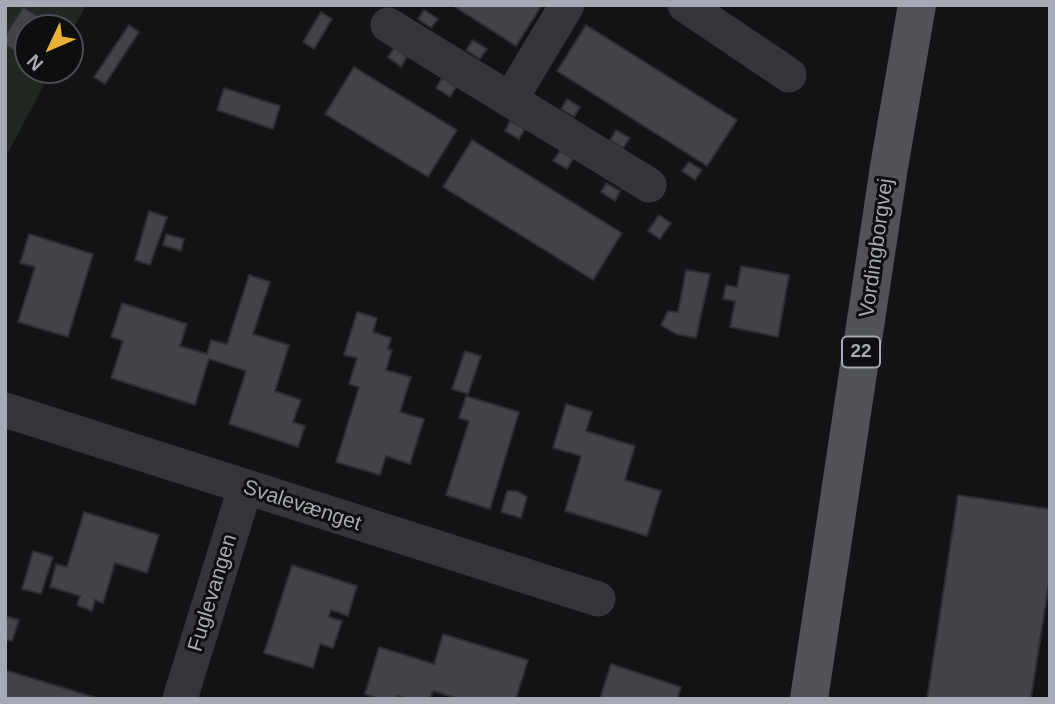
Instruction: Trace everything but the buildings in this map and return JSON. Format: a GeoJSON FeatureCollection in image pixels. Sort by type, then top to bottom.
{"type":"FeatureCollection","features":[{"type":"Feature","properties":{"kind":"main road","name":"Vordingborgvej"},"geometry":{"type":"LineString","coordinates":[[809,699],[888,167],[917,5]]}},
{"type":"Feature","properties":{"kind":"street"},"geometry":{"type":"LineString","coordinates":[[510,100],[567,5]]}},
{"type":"Feature","properties":{"kind":"street"},"geometry":{"type":"LineString","coordinates":[[685,5],[789,75]]}},
{"type":"Feature","properties":{"kind":"street"},"geometry":{"type":"LineString","coordinates":[[388,25],[649,185]]}},
{"type":"Feature","properties":{"kind":"street","name":"Svalevænget"},"geometry":{"type":"LineString","coordinates":[[5,410],[598,599]]}},
{"type":"Feature","properties":{"kind":"street","name":"Fuglevangen"},"geometry":{"type":"LineString","coordinates":[[180,699],[245,488]]}},
{"type":"Feature","properties":{"kind":"shaded area"},"geometry":{"type":"Polygon","coordinates":[[[5,5],[86,5],[81,14],[14,14],[14,84],[45,84],[5,158],[5,5]]]}}]}
